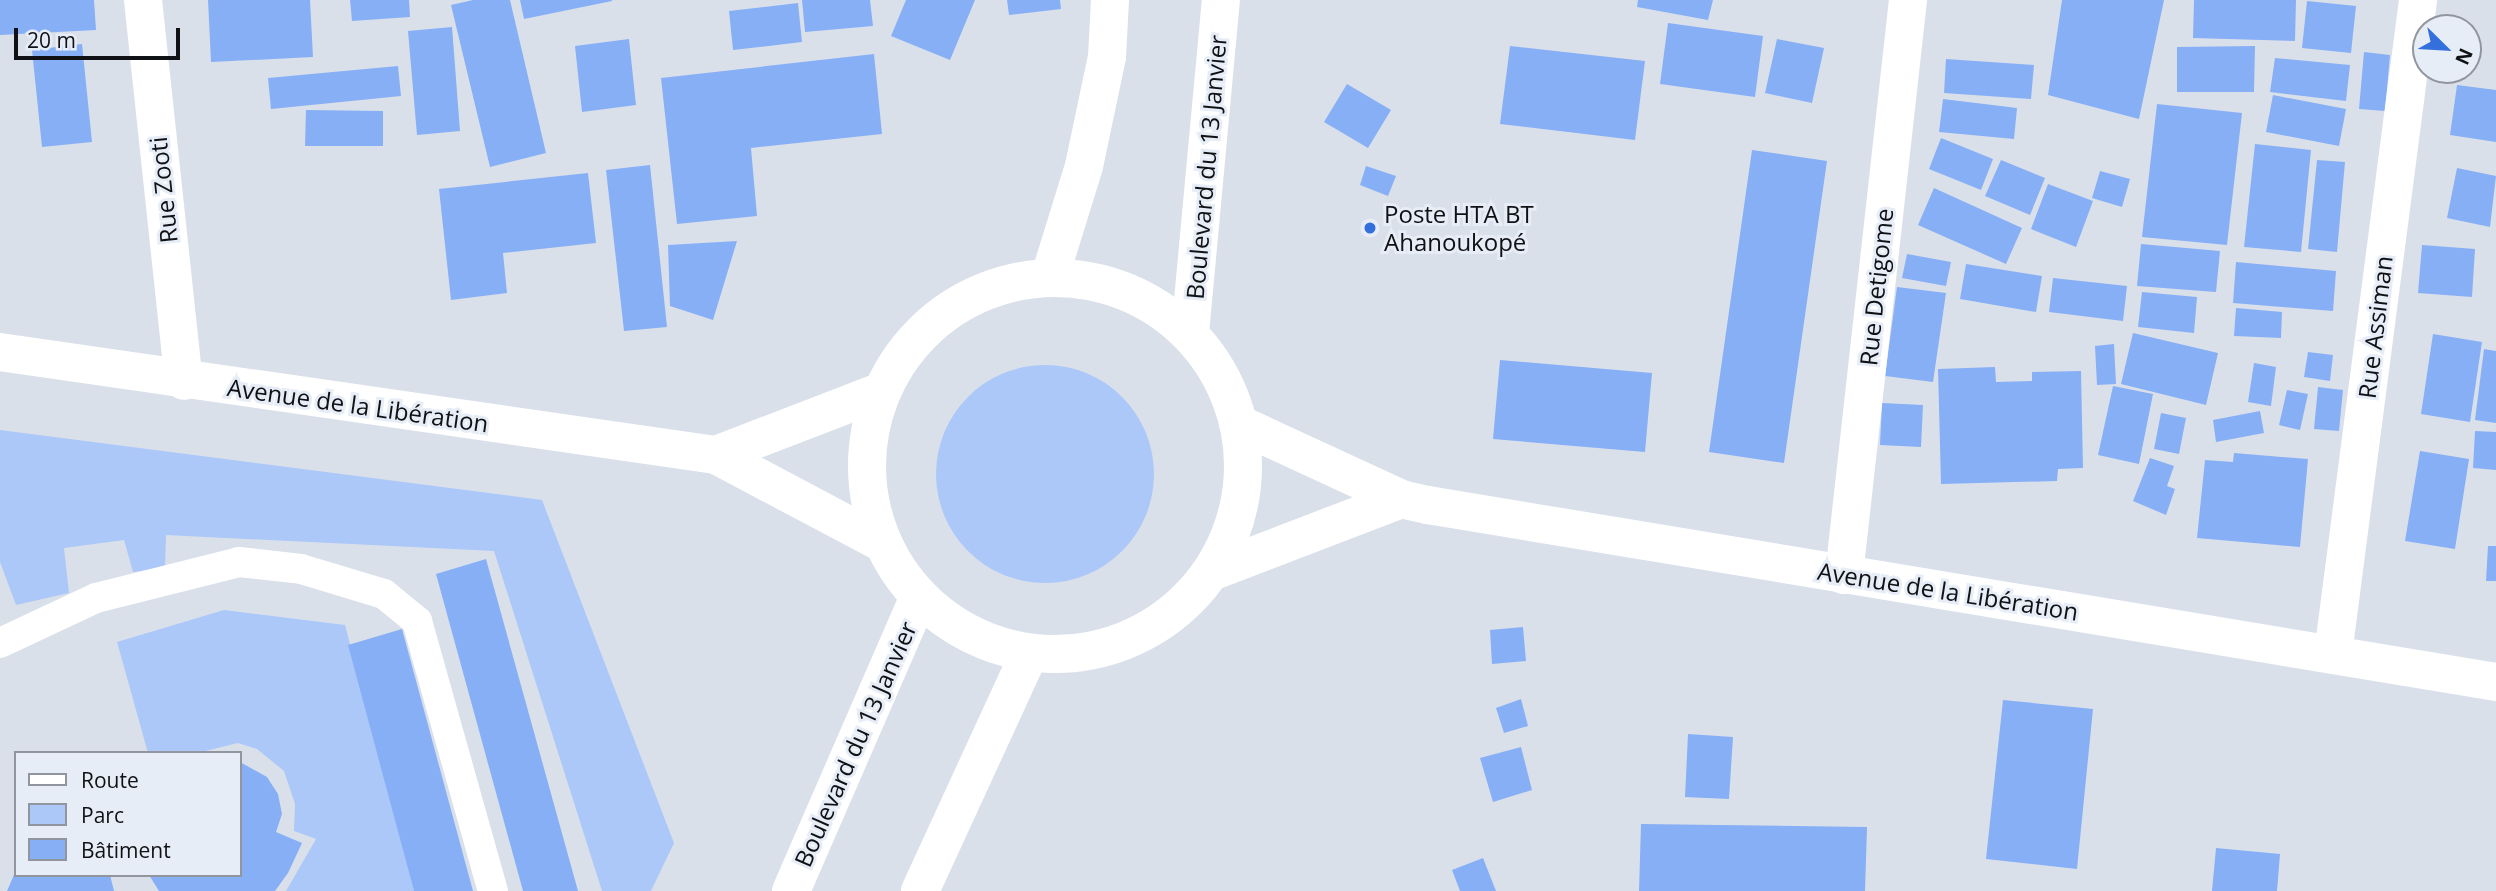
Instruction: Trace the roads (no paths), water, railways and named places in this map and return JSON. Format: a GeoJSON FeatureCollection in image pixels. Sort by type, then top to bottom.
{"type":"FeatureCollection","features":[{"type":"Feature","properties":{"kind":"main road","name":"Rue Zooti"},"geometry":{"type":"LineString","coordinates":[[143,0],[184,381]]}},
{"type":"Feature","properties":{"kind":"main road"},"geometry":{"type":"LineString","coordinates":[[1049,276],[1084,166],[1107,57],[1110,0]]}},
{"type":"Feature","properties":{"kind":"main road","name":"Boulevard du 13 Janvier"},"geometry":{"type":"LineString","coordinates":[[1190,333],[1221,0]]}},
{"type":"Feature","properties":{"kind":"main road","name":"Rue Detigome"},"geometry":{"type":"LineString","coordinates":[[1844,575],[1908,0]]}},
{"type":"Feature","properties":{"kind":"main road","name":"Rue Assiman"},"geometry":{"type":"LineString","coordinates":[[2333,654],[2418,0]]}},
{"type":"Feature","properties":{"kind":"main road"},"geometry":{"type":"LineString","coordinates":[[1049,276],[1102,281],[1150,302],[1190,333],[1222,375],[1239,424],[1243,475],[1233,525],[1211,572],[1176,611],[1131,639],[1082,654],[1029,654],[969,635],[919,597],[882,543],[867,493],[868,441],[882,391],[909,346],[937,318],[971,296],[1010,282],[1049,276]]}},
{"type":"Feature","properties":{"kind":"main road","name":"Avenue de la Libération"},"geometry":{"type":"LineString","coordinates":[[0,352],[184,381],[716,455]]}},
{"type":"Feature","properties":{"kind":"main road"},"geometry":{"type":"LineString","coordinates":[[716,455],[882,391]]}},
{"type":"Feature","properties":{"kind":"main road","name":"Avenue de la Libération"},"geometry":{"type":"LineString","coordinates":[[1239,424],[1401,499],[2496,682]]}},
{"type":"Feature","properties":{"kind":"main road"},"geometry":{"type":"LineString","coordinates":[[716,455],[882,543]]}},
{"type":"Feature","properties":{"kind":"main road"},"geometry":{"type":"LineString","coordinates":[[1211,572],[1401,499]]}},
{"type":"Feature","properties":{"kind":"main road","name":"Boulevard du 13 Janvier"},"geometry":{"type":"LineString","coordinates":[[791,891],[919,597]]}},
{"type":"Feature","properties":{"kind":"main road"},"geometry":{"type":"LineString","coordinates":[[920,891],[1029,654]]}},
{"type":"Feature","properties":{"kind":"lane"},"geometry":{"type":"LineString","coordinates":[[0,643],[96,598],[239,562],[301,569],[384,594],[417,621],[493,891]]}},
{"type":"Feature","properties":{"kind":"place","name":"Poste HTA BT Ahanoukopé"},"geometry":{"type":"Point","coordinates":[1370,228]}}]}
